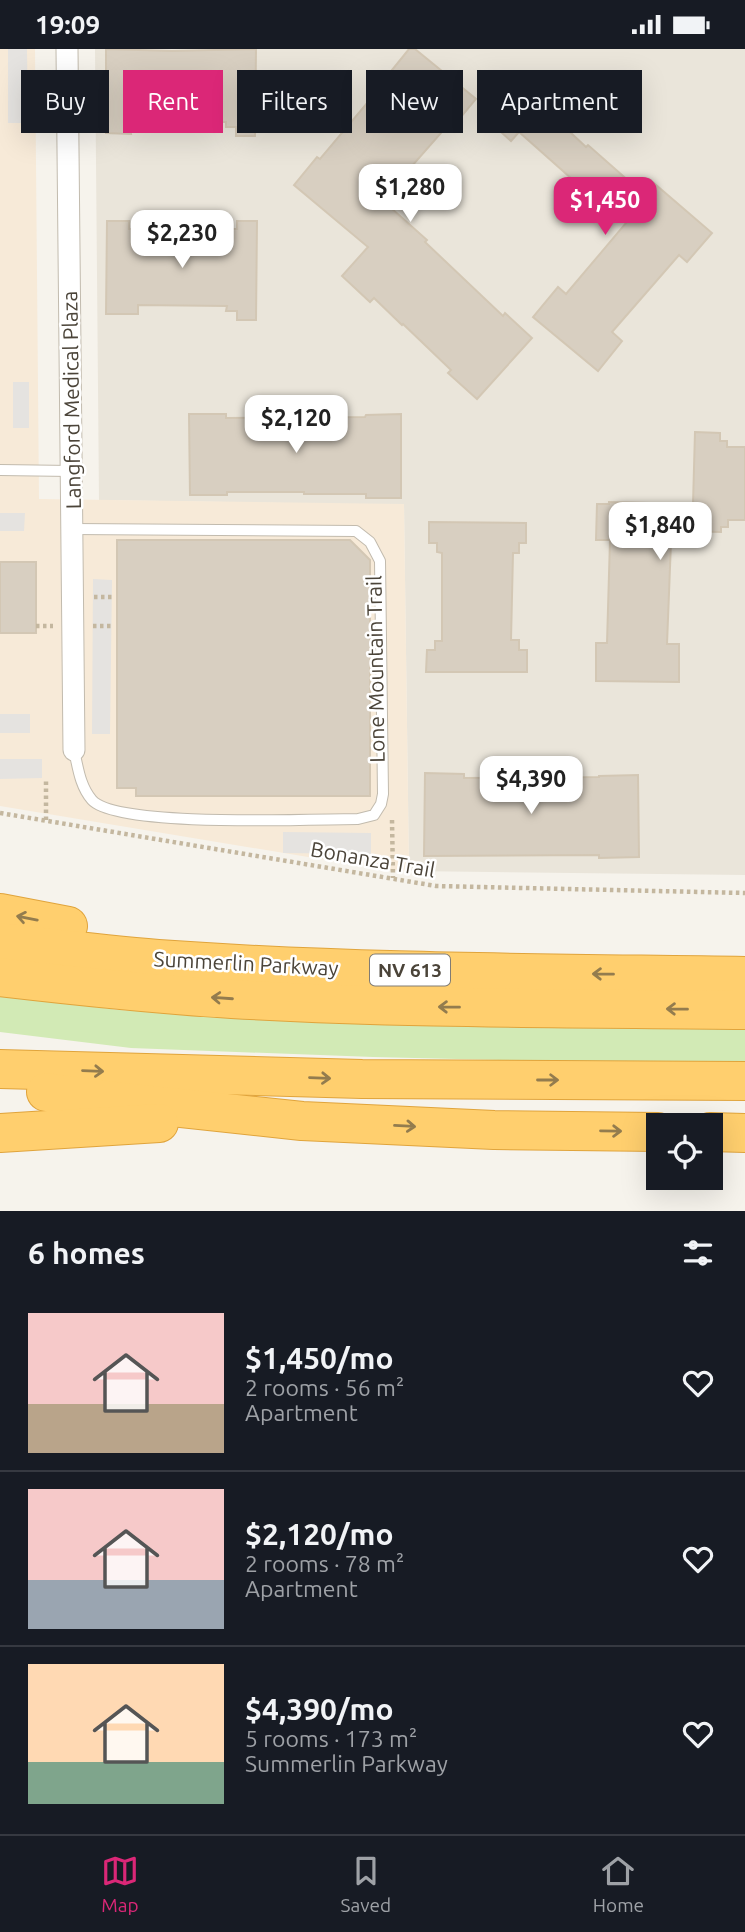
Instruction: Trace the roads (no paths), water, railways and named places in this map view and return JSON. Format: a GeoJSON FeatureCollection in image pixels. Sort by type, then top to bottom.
{"type":"FeatureCollection","features":[{"type":"Feature","properties":{"kind":"highway"},"geometry":{"type":"LineString","coordinates":[[0,913],[262,964]]}},
{"type":"Feature","properties":{"kind":"highway","name":"Summerlin Parkway"},"geometry":{"type":"LineString","coordinates":[[0,942],[158,959],[262,964],[471,972],[745,976]]}},
{"type":"Feature","properties":{"kind":"highway"},"geometry":{"type":"LineString","coordinates":[[0,977],[167,994],[285,1001],[454,1007],[745,1010]]}},
{"type":"Feature","properties":{"kind":"highway"},"geometry":{"type":"LineString","coordinates":[[0,1069],[362,1079],[745,1081]]}},
{"type":"Feature","properties":{"kind":"highway"},"geometry":{"type":"LineString","coordinates":[[0,1085],[124,1102],[302,1121],[494,1130],[646,1132]]}},
{"type":"Feature","properties":{"kind":"highway"},"geometry":{"type":"LineString","coordinates":[[0,1133],[263,1117]]}},
{"type":"Feature","properties":{"kind":"highway"},"geometry":{"type":"LineString","coordinates":[[723,1132],[745,1133]]}},
{"type":"Feature","properties":{"kind":"street","name":"Langford Medical Plaza"},"geometry":{"type":"LineString","coordinates":[[67,49],[74,750]]}},
{"type":"Feature","properties":{"kind":"lane"},"geometry":{"type":"LineString","coordinates":[[0,470],[71,471]]}},
{"type":"Feature","properties":{"kind":"lane"},"geometry":{"type":"LineString","coordinates":[[72,529],[356,531],[370,542],[380,561],[383,795],[374,815],[358,819],[189,820],[121,812],[94,802],[80,780],[74,750]]}}]}
